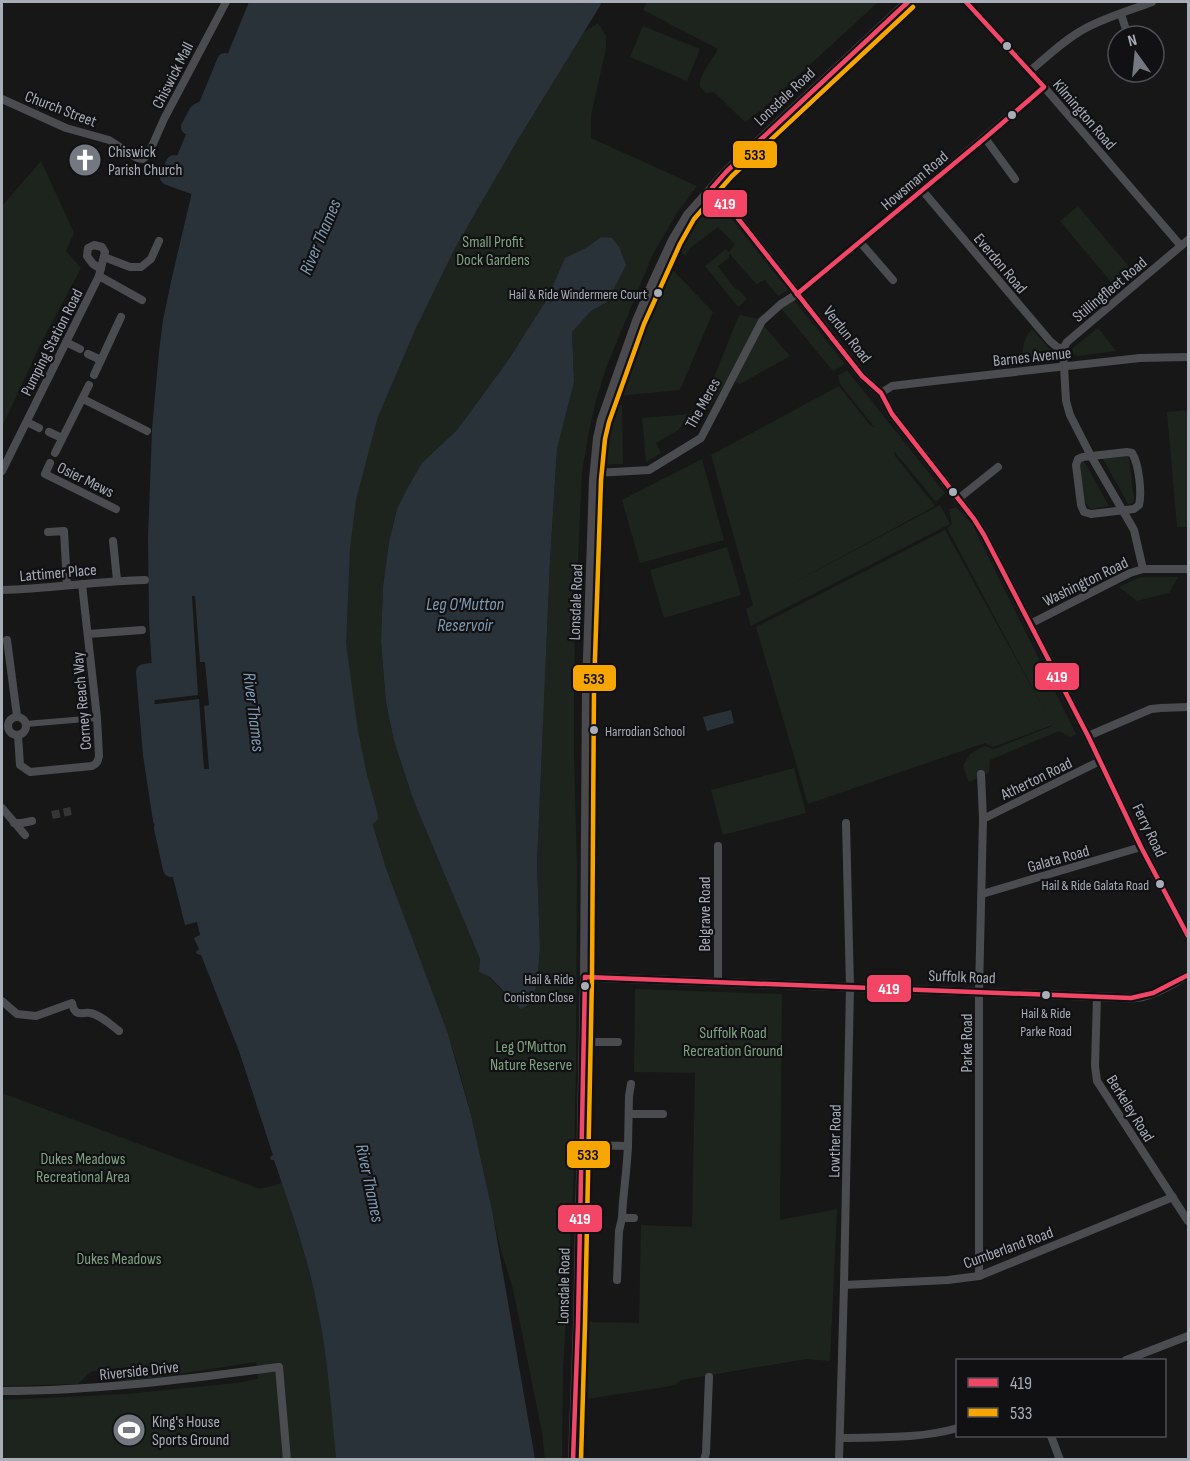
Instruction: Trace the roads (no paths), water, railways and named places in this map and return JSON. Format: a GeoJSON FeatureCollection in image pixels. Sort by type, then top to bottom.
{"type":"FeatureCollection","features":[{"type":"Feature","properties":{"kind":"main road","name":"Lonsdale Road"},"geometry":{"type":"LineString","coordinates":[[573,1460],[584,1042],[587,688],[595,473],[602,420],[637,321],[673,240],[688,215],[727,171],[908,2]]}},
{"type":"Feature","properties":{"kind":"street","name":"Chiswick Mall"},"geometry":{"type":"LineString","coordinates":[[143,159],[149,153],[164,119],[226,2]]}},
{"type":"Feature","properties":{"kind":"street","name":"Kilmington Road"},"geometry":{"type":"LineString","coordinates":[[966,2],[1030,71],[1180,246]]}},
{"type":"Feature","properties":{"kind":"street"},"geometry":{"type":"LineString","coordinates":[[1030,71],[1080,32],[1152,2]]}},
{"type":"Feature","properties":{"kind":"street"},"geometry":{"type":"LineString","coordinates":[[1120,14],[1124,24]]}},
{"type":"Feature","properties":{"kind":"street","name":"Howsman Road"},"geometry":{"type":"LineString","coordinates":[[797,294],[1044,87]]}},
{"type":"Feature","properties":{"kind":"street","name":"Church Street"},"geometry":{"type":"LineString","coordinates":[[2,99],[66,128],[109,140],[137,159],[143,159]]}},
{"type":"Feature","properties":{"kind":"street"},"geometry":{"type":"LineString","coordinates":[[985,138],[1016,179]]}},
{"type":"Feature","properties":{"kind":"street","name":"Verdun Road"},"geometry":{"type":"LineString","coordinates":[[712,188],[862,376],[881,393],[892,414],[974,519],[1088,736]]}},
{"type":"Feature","properties":{"kind":"street","name":"Everdon Road"},"geometry":{"type":"LineString","coordinates":[[922,190],[1050,341],[1057,347],[1063,348]]}},
{"type":"Feature","properties":{"kind":"street","name":"Stillingfleet Road"},"geometry":{"type":"LineString","coordinates":[[1063,348],[1067,342],[1188,240]]}},
{"type":"Feature","properties":{"kind":"street"},"geometry":{"type":"LineString","coordinates":[[142,300],[100,273],[89,260],[87,251],[94,245],[102,247],[105,252],[104,256],[130,267],[141,267],[151,259],[159,241]]}},
{"type":"Feature","properties":{"kind":"street"},"geometry":{"type":"LineString","coordinates":[[860,242],[893,280]]}},
{"type":"Feature","properties":{"kind":"street","name":"Pumping Station Road"},"geometry":{"type":"LineString","coordinates":[[2,471],[100,273],[104,256]]}},
{"type":"Feature","properties":{"kind":"street","name":"The Meres"},"geometry":{"type":"LineString","coordinates":[[595,473],[649,470],[701,438],[762,321],[781,304],[797,294]]}},
{"type":"Feature","properties":{"kind":"street"},"geometry":{"type":"LineString","coordinates":[[94,375],[121,317]]}},
{"type":"Feature","properties":{"kind":"street"},"geometry":{"type":"LineString","coordinates":[[66,342],[80,349]]}},
{"type":"Feature","properties":{"kind":"street"},"geometry":{"type":"LineString","coordinates":[[1063,348],[1068,408],[1091,456],[1134,530],[1143,569]]}},
{"type":"Feature","properties":{"kind":"street"},"geometry":{"type":"LineString","coordinates":[[88,354],[101,360]]}},
{"type":"Feature","properties":{"kind":"street","name":"Barnes Avenue"},"geometry":{"type":"LineString","coordinates":[[881,393],[897,385],[1140,358],[1188,357]]}},
{"type":"Feature","properties":{"kind":"street"},"geometry":{"type":"LineString","coordinates":[[55,453],[89,385]]}},
{"type":"Feature","properties":{"kind":"street"},"geometry":{"type":"LineString","coordinates":[[83,399],[147,432]]}},
{"type":"Feature","properties":{"kind":"street"},"geometry":{"type":"LineString","coordinates":[[27,422],[39,428]]}},
{"type":"Feature","properties":{"kind":"street"},"geometry":{"type":"LineString","coordinates":[[49,432],[62,438]]}},
{"type":"Feature","properties":{"kind":"street"},"geometry":{"type":"LineString","coordinates":[[1132,453],[1136,459],[1141,498],[1139,505],[1134,509],[1091,514],[1084,512],[1076,465],[1078,459],[1091,456],[1132,453]]}},
{"type":"Feature","properties":{"kind":"street","name":"Osier Mews"},"geometry":{"type":"LineString","coordinates":[[50,463],[45,474],[116,509]]}},
{"type":"Feature","properties":{"kind":"street"},"geometry":{"type":"LineString","coordinates":[[958,499],[998,467]]}},
{"type":"Feature","properties":{"kind":"street"},"geometry":{"type":"LineString","coordinates":[[48,532],[64,531],[68,585]]}},
{"type":"Feature","properties":{"kind":"street","name":"Lattimer Place"},"geometry":{"type":"LineString","coordinates":[[113,541],[117,580]]}},
{"type":"Feature","properties":{"kind":"street","name":"Washington Road"},"geometry":{"type":"LineString","coordinates":[[1030,624],[1130,573],[1143,569],[1188,569]]}},
{"type":"Feature","properties":{"kind":"street","name":"Lattimer Place"},"geometry":{"type":"LineString","coordinates":[[2,590],[117,580],[145,580]]}},
{"type":"Feature","properties":{"kind":"street","name":"Corney Reach Way"},"geometry":{"type":"LineString","coordinates":[[18,735],[20,765],[30,772],[92,766],[99,761],[97,718],[82,584]]}},
{"type":"Feature","properties":{"kind":"street","name":"Corney Reach Way"},"geometry":{"type":"LineString","coordinates":[[88,634],[142,630]]}},
{"type":"Feature","properties":{"kind":"street"},"geometry":{"type":"LineString","coordinates":[[7,640],[17,716]]}},
{"type":"Feature","properties":{"kind":"street"},"geometry":{"type":"LineString","coordinates":[[1088,736],[1151,710],[1188,707]]}},
{"type":"Feature","properties":{"kind":"street"},"geometry":{"type":"LineString","coordinates":[[17,716],[26,724],[25,730],[18,735],[5,727],[17,716]]}},
{"type":"Feature","properties":{"kind":"street"},"geometry":{"type":"LineString","coordinates":[[26,724],[97,718]]}},
{"type":"Feature","properties":{"kind":"street","name":"Ferry Road"},"geometry":{"type":"LineString","coordinates":[[1088,736],[1188,936]]}},
{"type":"Feature","properties":{"kind":"street","name":"Atherton Road"},"geometry":{"type":"LineString","coordinates":[[982,819],[1101,761]]}},
{"type":"Feature","properties":{"kind":"street","name":"Parke Road"},"geometry":{"type":"LineString","coordinates":[[979,1276],[981,774]]}},
{"type":"Feature","properties":{"kind":"street"},"geometry":{"type":"LineString","coordinates":[[2,808],[25,835]]}},
{"type":"Feature","properties":{"kind":"street"},"geometry":{"type":"LineString","coordinates":[[14,823],[32,821]]}},
{"type":"Feature","properties":{"kind":"street","name":"Lowther Road"},"geometry":{"type":"LineString","coordinates":[[839,1460],[850,987],[846,823]]}},
{"type":"Feature","properties":{"kind":"street","name":"Belgrave Road"},"geometry":{"type":"LineString","coordinates":[[718,846],[718,982]]}},
{"type":"Feature","properties":{"kind":"street","name":"Galata Road"},"geometry":{"type":"LineString","coordinates":[[982,894],[1142,847]]}},
{"type":"Feature","properties":{"kind":"street","name":"Suffolk Road"},"geometry":{"type":"LineString","coordinates":[[585,977],[1131,999],[1143,997],[1188,975]]}},
{"type":"Feature","properties":{"kind":"street","name":"Berkeley Road"},"geometry":{"type":"LineString","coordinates":[[1097,996],[1095,1066],[1097,1081],[1188,1221]]}},
{"type":"Feature","properties":{"kind":"street"},"geometry":{"type":"LineString","coordinates":[[2,1001],[17,1014],[36,1016],[72,1003],[77,1012],[90,1013],[104,1019],[119,1031]]}},
{"type":"Feature","properties":{"kind":"street"},"geometry":{"type":"LineString","coordinates":[[584,1042],[618,1042]]}},
{"type":"Feature","properties":{"kind":"street"},"geometry":{"type":"LineString","coordinates":[[617,1280],[619,1231],[627,1171],[631,1084]]}},
{"type":"Feature","properties":{"kind":"street"},"geometry":{"type":"LineString","coordinates":[[629,1114],[663,1114]]}},
{"type":"Feature","properties":{"kind":"street"},"geometry":{"type":"LineString","coordinates":[[582,1145],[628,1146]]}},
{"type":"Feature","properties":{"kind":"street","name":"Cumberland Road"},"geometry":{"type":"LineString","coordinates":[[844,1285],[948,1280],[979,1276],[1173,1197]]}},
{"type":"Feature","properties":{"kind":"street"},"geometry":{"type":"LineString","coordinates":[[622,1218],[634,1218]]}},
{"type":"Feature","properties":{"kind":"street"},"geometry":{"type":"LineString","coordinates":[[1129,1359],[1188,1336]]}},
{"type":"Feature","properties":{"kind":"street","name":"Riverside Drive"},"geometry":{"type":"LineString","coordinates":[[2,1391],[124,1386],[279,1366],[287,1460]]}},
{"type":"Feature","properties":{"kind":"street"},"geometry":{"type":"LineString","coordinates":[[704,1460],[709,1377]]}},
{"type":"Feature","properties":{"kind":"street"},"geometry":{"type":"LineString","coordinates":[[840,1438],[912,1436],[956,1428]]}},
{"type":"Feature","properties":{"kind":"street"},"geometry":{"type":"LineString","coordinates":[[1051,1437],[1060,1460]]}},
{"type":"Feature","properties":{"kind":"water","name":"River Thames"},"geometry":{"type":"Polygon","coordinates":[[[249,2],[593,2],[510,137],[448,244],[408,326],[370,415],[348,499],[342,548],[338,644],[350,732],[370,816],[386,868],[448,1034],[471,1115],[492,1210],[535,1459],[336,1459],[324,1343],[298,1231],[274,1160],[270,1157],[273,1155],[239,1051],[201,955],[196,952],[199,949],[194,938],[200,935],[197,922],[185,925],[162,828],[173,826],[172,819],[161,820],[151,755],[144,672],[160,670],[156,538],[160,430],[171,321],[201,190],[168,177],[174,163],[182,165],[196,132],[189,127],[197,112],[206,107],[249,2]]]}},
{"type":"Feature","properties":{"kind":"water","name":"Leg O'Mutton Reservoir"},"geometry":{"type":"Polygon","coordinates":[[[601,237],[612,238],[619,247],[626,265],[607,302],[591,311],[572,332],[574,382],[557,449],[550,560],[537,864],[540,948],[537,984],[531,1003],[521,1009],[490,977],[479,972],[480,959],[413,799],[394,741],[386,702],[381,642],[383,587],[389,542],[397,509],[422,463],[457,430],[507,362],[547,299],[565,258],[586,248],[601,237]]]}},
{"type":"Feature","properties":{"kind":"water"},"geometry":{"type":"Polygon","coordinates":[[[731,710],[734,723],[707,731],[703,717],[731,710]]]}},
{"type":"Feature","properties":{"kind":"waterway"},"geometry":{"type":"LineString","coordinates":[[353,828],[370,816],[350,732],[338,644],[342,548],[348,499],[370,415],[408,326],[448,244],[510,137],[593,2]]}},
{"type":"Feature","properties":{"kind":"waterway"},"geometry":{"type":"LineString","coordinates":[[193,863],[171,869],[162,828],[173,827],[172,819],[161,820],[151,755],[144,672],[160,670],[156,538],[160,430],[171,321],[201,189],[168,177],[174,163],[182,165],[196,131],[189,127],[197,112],[206,107],[225,61]]}},
{"type":"Feature","properties":{"kind":"tunnel"},"geometry":{"type":"LineString","coordinates":[[52,815],[71,811]]}},
{"type":"Feature","properties":{"kind":"place","name":"Chiswick Parish Church"},"geometry":{"type":"Point","coordinates":[85,160]}},
{"type":"Feature","properties":{"kind":"place","name":"Hail & Ride Windermere Court"},"geometry":{"type":"Point","coordinates":[658,293]}},
{"type":"Feature","properties":{"kind":"place","name":"Harrodian School"},"geometry":{"type":"Point","coordinates":[594,730]}},
{"type":"Feature","properties":{"kind":"place","name":"Hail & Ride Galata Road"},"geometry":{"type":"Point","coordinates":[1160,884]}},
{"type":"Feature","properties":{"kind":"place","name":"Hail & Ride Coniston Close"},"geometry":{"type":"Point","coordinates":[585,986]}},
{"type":"Feature","properties":{"kind":"place","name":"Hail & Ride Parke Road"},"geometry":{"type":"Point","coordinates":[1046,995]}},
{"type":"Feature","properties":{"kind":"place","name":"King's House Sports Ground"},"geometry":{"type":"Point","coordinates":[129,1430]}},
{"type":"Feature","properties":{"kind":"park label","name":"Small Profit Dock Gardens"},"geometry":{"type":"Point","coordinates":[493,250]}},
{"type":"Feature","properties":{"kind":"park label","name":"Suffolk Road Recreation Ground"},"geometry":{"type":"Point","coordinates":[733,1041]}},
{"type":"Feature","properties":{"kind":"park label","name":"Leg O'Mutton Nature Reserve"},"geometry":{"type":"Point","coordinates":[531,1055]}},
{"type":"Feature","properties":{"kind":"park label","name":"Dukes Meadows Recreational Area"},"geometry":{"type":"Point","coordinates":[83,1167]}},
{"type":"Feature","properties":{"kind":"park label","name":"Dukes Meadows"},"geometry":{"type":"Point","coordinates":[119,1258]}}]}
